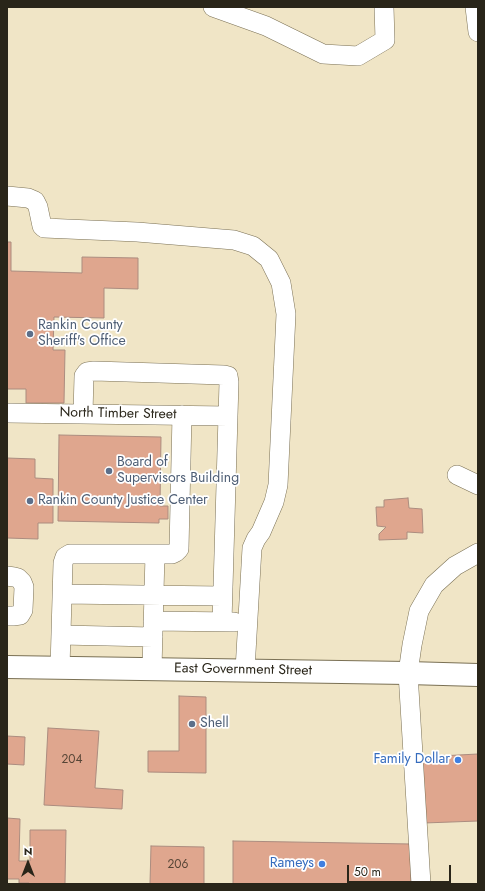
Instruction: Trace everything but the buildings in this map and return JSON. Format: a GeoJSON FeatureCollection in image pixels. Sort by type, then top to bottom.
{"type":"FeatureCollection","features":[{"type":"Feature","properties":{"kind":"main road","name":"East Government Street"},"geometry":{"type":"LineString","coordinates":[[7,667],[478,675]]}},
{"type":"Feature","properties":{"kind":"street"},"geometry":{"type":"LineString","coordinates":[[213,7],[266,26],[323,54],[358,56],[385,40],[384,7]]}},
{"type":"Feature","properties":{"kind":"street"},"geometry":{"type":"LineString","coordinates":[[475,7],[478,32]]}},
{"type":"Feature","properties":{"kind":"street"},"geometry":{"type":"LineString","coordinates":[[7,196],[28,198],[35,201],[38,207],[42,226],[44,228],[137,232],[234,240],[253,246],[269,259],[281,283],[286,314],[278,485],[274,502],[261,532],[252,548],[245,670]]}},
{"type":"Feature","properties":{"kind":"street"},"geometry":{"type":"LineString","coordinates":[[83,414],[84,376],[87,372],[224,374],[228,376],[222,622]]}},
{"type":"Feature","properties":{"kind":"street","name":"North Timber Street"},"geometry":{"type":"LineString","coordinates":[[7,413],[228,416]]}},
{"type":"Feature","properties":{"kind":"street"},"geometry":{"type":"LineString","coordinates":[[60,668],[63,563],[65,557],[70,554],[172,554],[176,552],[178,548],[182,415]]}},
{"type":"Feature","properties":{"kind":"street"},"geometry":{"type":"LineString","coordinates":[[457,475],[478,485]]}},
{"type":"Feature","properties":{"kind":"street"},"geometry":{"type":"LineString","coordinates":[[421,884],[408,673],[412,645],[419,611],[434,585],[455,566],[478,553]]}},
{"type":"Feature","properties":{"kind":"street"},"geometry":{"type":"LineString","coordinates":[[152,669],[155,554]]}},
{"type":"Feature","properties":{"kind":"street"},"geometry":{"type":"LineString","coordinates":[[7,576],[14,576],[18,578],[24,587],[23,610],[20,615],[7,616]]}},
{"type":"Feature","properties":{"kind":"street"},"geometry":{"type":"LineString","coordinates":[[62,594],[222,596]]}},
{"type":"Feature","properties":{"kind":"street"},"geometry":{"type":"LineString","coordinates":[[61,635],[153,629],[222,622],[247,623]]}},
{"type":"Feature","properties":{"kind":"place","name":"Rankin County Sheriff's Office"},"geometry":{"type":"Point","coordinates":[30,334]}},
{"type":"Feature","properties":{"kind":"place","name":"Board of Supervisors Building"},"geometry":{"type":"Point","coordinates":[109,471]}},
{"type":"Feature","properties":{"kind":"place","name":"Rankin County Justice Center"},"geometry":{"type":"Point","coordinates":[30,501]}},
{"type":"Feature","properties":{"kind":"place","name":"Shell"},"geometry":{"type":"Point","coordinates":[192,724]}},
{"type":"Feature","properties":{"kind":"place","name":"Family Dollar"},"geometry":{"type":"Point","coordinates":[458,760]}},
{"type":"Feature","properties":{"kind":"place","name":"Rameys"},"geometry":{"type":"Point","coordinates":[322,864]}}]}
